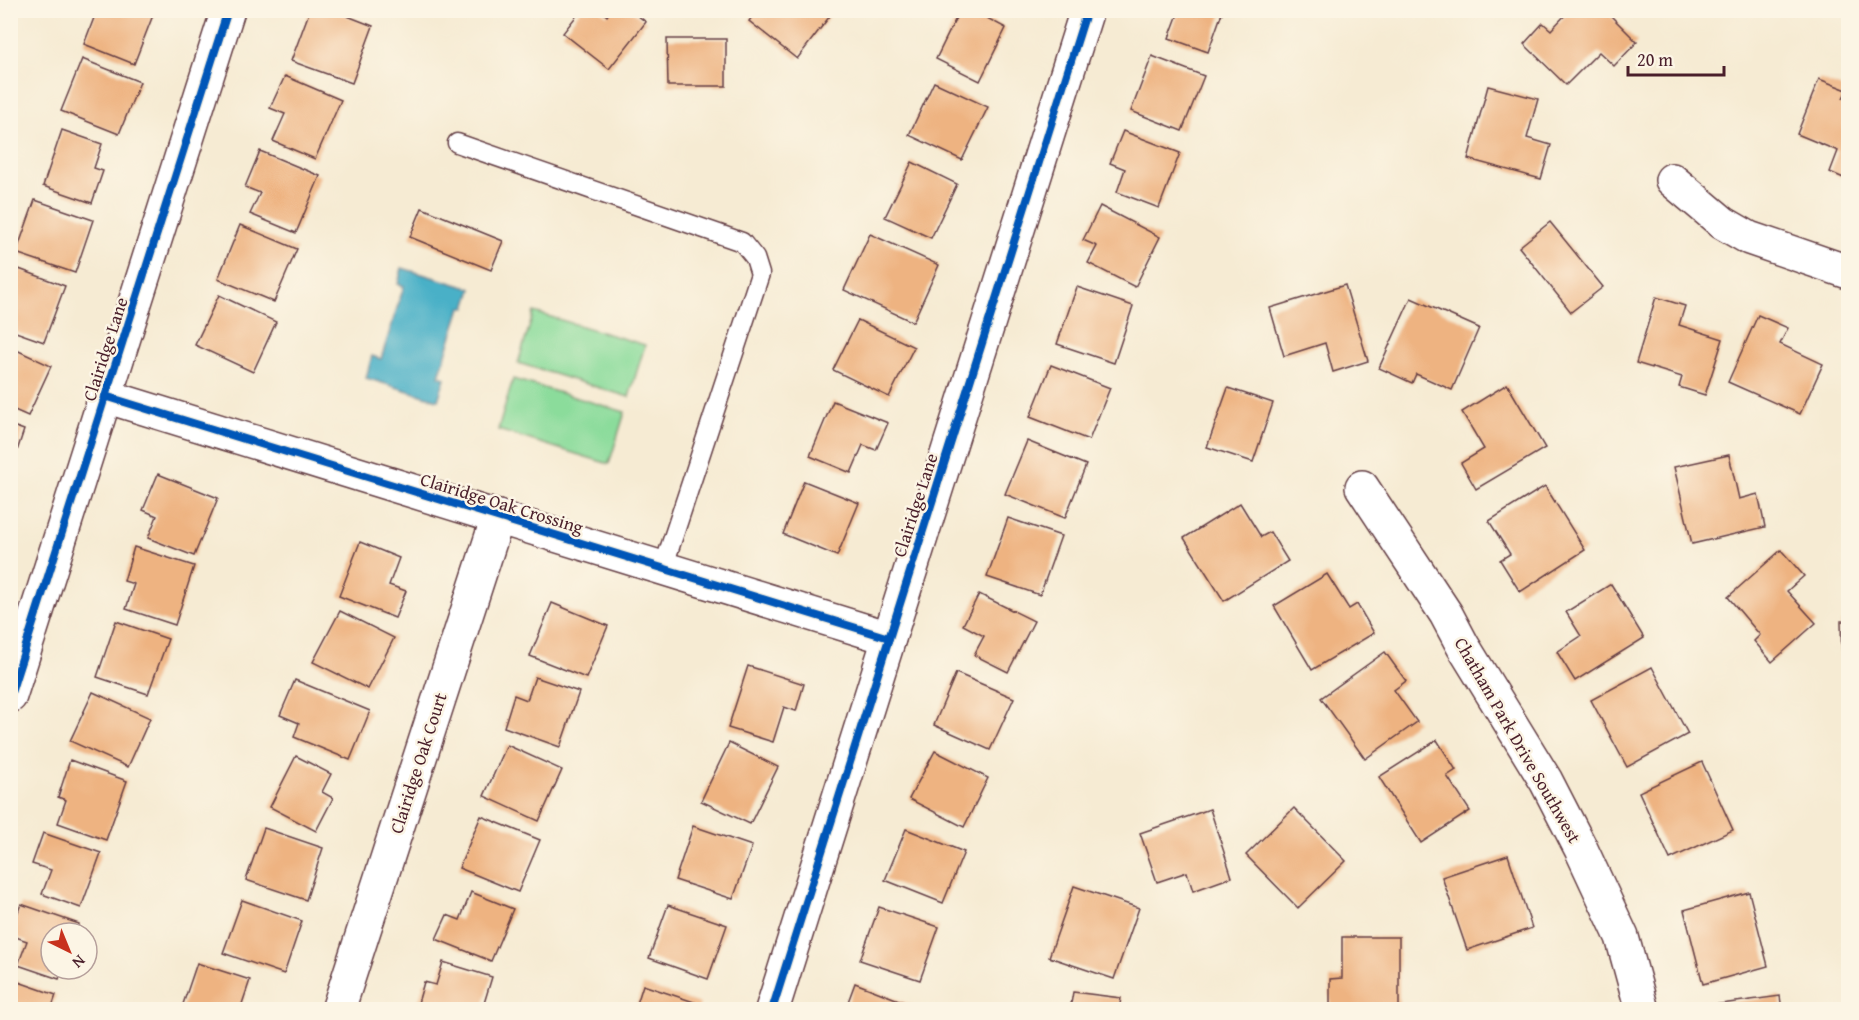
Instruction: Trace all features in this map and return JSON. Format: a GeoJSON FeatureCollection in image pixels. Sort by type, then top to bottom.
{"type":"FeatureCollection","features":[{"type":"Feature","properties":{"kind":"street","name":"Clairidge Lane"},"geometry":{"type":"LineString","coordinates":[[10,696],[228,10]]}},
{"type":"Feature","properties":{"kind":"street","name":"Clairidge Lane"},"geometry":{"type":"LineString","coordinates":[[772,1010],[1087,10]]}},
{"type":"Feature","properties":{"kind":"street"},"geometry":{"type":"LineString","coordinates":[[1672,180],[1723,223],[1749,238],[1848,272]]}},
{"type":"Feature","properties":{"kind":"street","name":"Clairidge Oak Crossing"},"geometry":{"type":"LineString","coordinates":[[105,396],[889,638]]}},
{"type":"Feature","properties":{"kind":"street","name":"Chatham Park Drive Southwest"},"geometry":{"type":"LineString","coordinates":[[1362,487],[1446,614],[1462,646],[1546,781],[1622,937],[1642,1010]]}},
{"type":"Feature","properties":{"kind":"street","name":"Clairidge Oak Court"},"geometry":{"type":"LineString","coordinates":[[338,1010],[498,518]]}},
{"type":"Feature","properties":{"kind":"lane"},"geometry":{"type":"LineString","coordinates":[[457,143],[742,242],[755,258],[760,274],[663,568]]}},
{"type":"Feature","properties":{"kind":"green space"},"geometry":{"type":"Polygon","coordinates":[[[534,312],[645,345],[629,397],[518,363],[534,312]]]}},
{"type":"Feature","properties":{"kind":"green space"},"geometry":{"type":"Polygon","coordinates":[[[513,379],[625,412],[609,464],[498,430],[513,379]]]}},
{"type":"Feature","properties":{"kind":"water"},"geometry":{"type":"Polygon","coordinates":[[[402,268],[472,289],[466,308],[461,307],[439,376],[445,378],[438,400],[366,378],[372,356],[381,359],[404,286],[398,284],[402,268]]]}},
{"type":"Feature","properties":{"kind":"building"},"geometry":{"type":"Polygon","coordinates":[[[97,10],[155,10],[134,64],[84,44],[97,10]]]}},
{"type":"Feature","properties":{"kind":"building"},"geometry":{"type":"Polygon","coordinates":[[[310,10],[332,10],[373,26],[352,83],[291,61],[310,10]]]}},
{"type":"Feature","properties":{"kind":"building"},"geometry":{"type":"Polygon","coordinates":[[[581,10],[600,10],[607,16],[611,10],[630,10],[646,22],[609,69],[563,33],[581,10]]]}},
{"type":"Feature","properties":{"kind":"building"},"geometry":{"type":"Polygon","coordinates":[[[757,10],[831,10],[833,12],[797,59],[749,21],[757,10]]]}},
{"type":"Feature","properties":{"kind":"building"},"geometry":{"type":"Polygon","coordinates":[[[960,10],[972,10],[1006,28],[980,81],[936,59],[960,10]]]}},
{"type":"Feature","properties":{"kind":"building"},"geometry":{"type":"Polygon","coordinates":[[[1169,10],[1223,10],[1208,52],[1169,38],[1178,14],[1169,10]]]}},
{"type":"Feature","properties":{"kind":"building"},"geometry":{"type":"Polygon","coordinates":[[[1570,10],[1605,10],[1637,42],[1614,66],[1599,52],[1566,85],[1524,44],[1543,23],[1551,30],[1570,10]]]}},
{"type":"Feature","properties":{"kind":"building"},"geometry":{"type":"Polygon","coordinates":[[[667,39],[726,39],[726,86],[668,86],[667,39]]]}},
{"type":"Feature","properties":{"kind":"building"},"geometry":{"type":"Polygon","coordinates":[[[1152,56],[1204,76],[1182,131],[1131,111],[1152,56]]]}},
{"type":"Feature","properties":{"kind":"building"},"geometry":{"type":"Polygon","coordinates":[[[82,59],[140,82],[119,134],[61,111],[82,59]]]}},
{"type":"Feature","properties":{"kind":"building"},"geometry":{"type":"Polygon","coordinates":[[[285,76],[341,100],[315,159],[273,141],[285,114],[270,108],[285,76]]]}},
{"type":"Feature","properties":{"kind":"building"},"geometry":{"type":"Polygon","coordinates":[[[1819,79],[1847,90],[1843,98],[1848,100],[1848,180],[1830,172],[1838,151],[1797,134],[1819,79]]]}},
{"type":"Feature","properties":{"kind":"building"},"geometry":{"type":"Polygon","coordinates":[[[934,82],[988,107],[962,160],[909,135],[934,82]]]}},
{"type":"Feature","properties":{"kind":"building"},"geometry":{"type":"Polygon","coordinates":[[[1488,86],[1538,99],[1527,138],[1551,145],[1541,179],[1468,159],[1488,86]]]}},
{"type":"Feature","properties":{"kind":"building"},"geometry":{"type":"Polygon","coordinates":[[[62,130],[102,144],[94,168],[103,171],[92,203],[43,186],[62,130]]]}},
{"type":"Feature","properties":{"kind":"building"},"geometry":{"type":"Polygon","coordinates":[[[1123,131],[1180,153],[1159,208],[1117,192],[1125,169],[1110,163],[1123,131]]]}},
{"type":"Feature","properties":{"kind":"building"},"geometry":{"type":"Polygon","coordinates":[[[260,151],[320,176],[296,233],[250,214],[260,193],[245,187],[260,151]]]}},
{"type":"Feature","properties":{"kind":"building"},"geometry":{"type":"Polygon","coordinates":[[[912,162],[957,184],[931,238],[885,217],[912,162]]]}},
{"type":"Feature","properties":{"kind":"building"},"geometry":{"type":"Polygon","coordinates":[[[35,200],[93,220],[75,273],[16,253],[35,200]]]}},
{"type":"Feature","properties":{"kind":"building"},"geometry":{"type":"Polygon","coordinates":[[[1100,206],[1160,237],[1135,287],[1088,263],[1097,246],[1083,240],[1100,206]]]}},
{"type":"Feature","properties":{"kind":"building"},"geometry":{"type":"Polygon","coordinates":[[[422,208],[503,241],[491,270],[410,237],[422,208]]]}},
{"type":"Feature","properties":{"kind":"building"},"geometry":{"type":"Polygon","coordinates":[[[1550,222],[1603,287],[1571,312],[1519,247],[1550,222]]]}},
{"type":"Feature","properties":{"kind":"building"},"geometry":{"type":"Polygon","coordinates":[[[240,225],[297,249],[274,302],[218,279],[240,225]]]}},
{"type":"Feature","properties":{"kind":"building"},"geometry":{"type":"Polygon","coordinates":[[[870,234],[939,265],[913,322],[844,290],[870,234]]]}},
{"type":"Feature","properties":{"kind":"building"},"geometry":{"type":"Polygon","coordinates":[[[19,269],[65,286],[44,342],[10,330],[10,291],[19,269]]]}},
{"type":"Feature","properties":{"kind":"building"},"geometry":{"type":"Polygon","coordinates":[[[1345,285],[1368,361],[1333,372],[1325,343],[1284,356],[1270,308],[1345,285]]]}},
{"type":"Feature","properties":{"kind":"building"},"geometry":{"type":"Polygon","coordinates":[[[1077,287],[1133,306],[1114,363],[1057,344],[1077,287]]]}},
{"type":"Feature","properties":{"kind":"building"},"geometry":{"type":"Polygon","coordinates":[[[219,295],[276,322],[253,372],[195,345],[219,295]]]}},
{"type":"Feature","properties":{"kind":"building"},"geometry":{"type":"Polygon","coordinates":[[[1656,297],[1685,306],[1679,325],[1723,339],[1705,395],[1679,387],[1682,377],[1636,363],[1656,297]]]}},
{"type":"Feature","properties":{"kind":"building"},"geometry":{"type":"Polygon","coordinates":[[[1411,298],[1479,328],[1452,390],[1416,374],[1412,383],[1379,368],[1411,298]]]}},
{"type":"Feature","properties":{"kind":"building"},"geometry":{"type":"Polygon","coordinates":[[[1758,315],[1788,328],[1780,344],[1823,364],[1800,414],[1728,382],[1758,315]]]}},
{"type":"Feature","properties":{"kind":"building"},"geometry":{"type":"Polygon","coordinates":[[[858,320],[914,347],[889,397],[833,370],[858,320]]]}},
{"type":"Feature","properties":{"kind":"building"},"geometry":{"type":"Polygon","coordinates":[[[10,347],[51,366],[28,416],[10,408],[10,347]]]}},
{"type":"Feature","properties":{"kind":"building"},"geometry":{"type":"Polygon","coordinates":[[[1051,365],[1110,388],[1089,440],[1030,417],[1051,365]]]}},
{"type":"Feature","properties":{"kind":"building"},"geometry":{"type":"Polygon","coordinates":[[[1507,384],[1545,448],[1476,489],[1461,463],[1484,449],[1462,412],[1507,384]]]}},
{"type":"Feature","properties":{"kind":"building"},"geometry":{"type":"Polygon","coordinates":[[[1228,388],[1273,403],[1253,462],[1207,447],[1228,388]]]}},
{"type":"Feature","properties":{"kind":"building"},"geometry":{"type":"Polygon","coordinates":[[[833,401],[888,423],[876,450],[863,445],[851,473],[810,456],[833,401]]]}},
{"type":"Feature","properties":{"kind":"building"},"geometry":{"type":"Polygon","coordinates":[[[10,425],[24,430],[11,469],[10,469],[10,425]]]}},
{"type":"Feature","properties":{"kind":"building"},"geometry":{"type":"Polygon","coordinates":[[[1027,441],[1086,465],[1065,518],[1005,494],[1027,441]]]}},
{"type":"Feature","properties":{"kind":"building"},"geometry":{"type":"Polygon","coordinates":[[[1729,455],[1739,499],[1758,494],[1765,527],[1692,544],[1674,467],[1729,455]]]}},
{"type":"Feature","properties":{"kind":"building"},"geometry":{"type":"Polygon","coordinates":[[[158,474],[218,498],[194,556],[148,538],[157,516],[143,510],[158,474]]]}},
{"type":"Feature","properties":{"kind":"building"},"geometry":{"type":"Polygon","coordinates":[[[804,481],[859,503],[837,556],[783,534],[804,481]]]}},
{"type":"Feature","properties":{"kind":"building"},"geometry":{"type":"Polygon","coordinates":[[[1545,486],[1585,550],[1520,592],[1500,560],[1510,554],[1489,521],[1545,486]]]}},
{"type":"Feature","properties":{"kind":"building"},"geometry":{"type":"Polygon","coordinates":[[[1240,503],[1261,537],[1270,532],[1288,561],[1224,601],[1184,538],[1240,503]]]}},
{"type":"Feature","properties":{"kind":"building"},"geometry":{"type":"Polygon","coordinates":[[[1008,518],[1061,536],[1040,595],[987,577],[1008,518]]]}},
{"type":"Feature","properties":{"kind":"building"},"geometry":{"type":"Polygon","coordinates":[[[360,542],[399,558],[389,585],[406,591],[395,618],[339,596],[360,542]]]}},
{"type":"Feature","properties":{"kind":"building"},"geometry":{"type":"Polygon","coordinates":[[[134,547],[194,566],[175,625],[126,609],[134,584],[124,581],[134,547]]]}},
{"type":"Feature","properties":{"kind":"building"},"geometry":{"type":"Polygon","coordinates":[[[1781,550],[1804,576],[1787,591],[1816,623],[1772,662],[1754,641],[1760,635],[1728,597],[1781,550]]]}},
{"type":"Feature","properties":{"kind":"building"},"geometry":{"type":"Polygon","coordinates":[[[1327,574],[1349,609],[1357,604],[1374,633],[1312,670],[1274,606],[1327,574]]]}},
{"type":"Feature","properties":{"kind":"building"},"geometry":{"type":"Polygon","coordinates":[[[1611,584],[1644,638],[1575,681],[1557,652],[1581,636],[1566,612],[1611,584]]]}},
{"type":"Feature","properties":{"kind":"building"},"geometry":{"type":"Polygon","coordinates":[[[979,594],[1034,621],[1008,672],[974,655],[984,636],[963,625],[979,594]]]}},
{"type":"Feature","properties":{"kind":"building"},"geometry":{"type":"Polygon","coordinates":[[[552,603],[608,626],[586,678],[530,656],[552,603]]]}},
{"type":"Feature","properties":{"kind":"building"},"geometry":{"type":"Polygon","coordinates":[[[340,611],[394,638],[368,689],[313,662],[340,611]]]}},
{"type":"Feature","properties":{"kind":"building"},"geometry":{"type":"Polygon","coordinates":[[[116,621],[168,639],[148,694],[97,677],[116,621]]]}},
{"type":"Feature","properties":{"kind":"building"},"geometry":{"type":"Polygon","coordinates":[[[1841,621],[1848,621],[1848,663],[1842,663],[1841,621]]]}},
{"type":"Feature","properties":{"kind":"building"},"geometry":{"type":"Polygon","coordinates":[[[1385,652],[1406,681],[1394,690],[1417,722],[1365,759],[1321,698],[1385,652]]]}},
{"type":"Feature","properties":{"kind":"building"},"geometry":{"type":"Polygon","coordinates":[[[748,666],[804,684],[796,711],[784,707],[773,742],[728,728],[748,666]]]}},
{"type":"Feature","properties":{"kind":"building"},"geometry":{"type":"Polygon","coordinates":[[[1652,667],[1688,734],[1627,767],[1591,700],[1652,667]]]}},
{"type":"Feature","properties":{"kind":"building"},"geometry":{"type":"Polygon","coordinates":[[[956,673],[1014,698],[990,750],[934,725],[956,673]]]}},
{"type":"Feature","properties":{"kind":"building"},"geometry":{"type":"Polygon","coordinates":[[[535,677],[579,692],[560,747],[504,727],[514,695],[527,700],[535,677]]]}},
{"type":"Feature","properties":{"kind":"building"},"geometry":{"type":"Polygon","coordinates":[[[295,680],[370,711],[350,760],[294,737],[299,723],[280,715],[295,680]]]}},
{"type":"Feature","properties":{"kind":"building"},"geometry":{"type":"Polygon","coordinates":[[[93,692],[150,718],[128,767],[70,741],[93,692]]]}},
{"type":"Feature","properties":{"kind":"building"},"geometry":{"type":"Polygon","coordinates":[[[1437,740],[1456,770],[1447,776],[1470,811],[1421,843],[1379,777],[1437,740]]]}},
{"type":"Feature","properties":{"kind":"building"},"geometry":{"type":"Polygon","coordinates":[[[729,743],[778,767],[750,824],[701,801],[729,743]]]}},
{"type":"Feature","properties":{"kind":"building"},"geometry":{"type":"Polygon","coordinates":[[[507,745],[562,770],[539,821],[484,796],[507,745]]]}},
{"type":"Feature","properties":{"kind":"building"},"geometry":{"type":"Polygon","coordinates":[[[935,751],[988,778],[964,827],[909,799],[935,751]]]}},
{"type":"Feature","properties":{"kind":"building"},"geometry":{"type":"Polygon","coordinates":[[[296,756],[331,774],[322,792],[333,798],[316,831],[270,807],[296,756]]]}},
{"type":"Feature","properties":{"kind":"building"},"geometry":{"type":"Polygon","coordinates":[[[70,760],[127,781],[106,840],[58,823],[66,800],[58,797],[70,760]]]}},
{"type":"Feature","properties":{"kind":"building"},"geometry":{"type":"Polygon","coordinates":[[[1702,762],[1733,830],[1670,859],[1639,792],[1702,762]]]}},
{"type":"Feature","properties":{"kind":"building"},"geometry":{"type":"Polygon","coordinates":[[[1294,808],[1346,861],[1298,908],[1246,855],[1294,808]]]}},
{"type":"Feature","properties":{"kind":"building"},"geometry":{"type":"Polygon","coordinates":[[[1210,809],[1232,877],[1193,891],[1187,872],[1157,882],[1140,833],[1210,809]]]}},
{"type":"Feature","properties":{"kind":"building"},"geometry":{"type":"Polygon","coordinates":[[[481,816],[540,840],[518,892],[459,868],[481,816]]]}},
{"type":"Feature","properties":{"kind":"building"},"geometry":{"type":"Polygon","coordinates":[[[693,826],[752,846],[733,899],[675,880],[693,826]]]}},
{"type":"Feature","properties":{"kind":"building"},"geometry":{"type":"Polygon","coordinates":[[[264,828],[323,848],[306,900],[246,880],[264,828]]]}},
{"type":"Feature","properties":{"kind":"building"},"geometry":{"type":"Polygon","coordinates":[[[906,829],[964,852],[943,903],[885,880],[906,829]]]}},
{"type":"Feature","properties":{"kind":"building"},"geometry":{"type":"Polygon","coordinates":[[[43,833],[101,853],[81,908],[42,894],[51,870],[32,864],[43,833]]]}},
{"type":"Feature","properties":{"kind":"building"},"geometry":{"type":"Polygon","coordinates":[[[1508,855],[1532,928],[1467,950],[1442,877],[1508,855]]]}},
{"type":"Feature","properties":{"kind":"building"},"geometry":{"type":"Polygon","coordinates":[[[1074,886],[1139,908],[1114,979],[1049,957],[1074,886]]]}},
{"type":"Feature","properties":{"kind":"building"},"geometry":{"type":"Polygon","coordinates":[[[471,892],[513,909],[491,961],[436,939],[447,915],[460,920],[471,892]]]}},
{"type":"Feature","properties":{"kind":"building"},"geometry":{"type":"Polygon","coordinates":[[[1749,892],[1768,966],[1703,984],[1684,910],[1749,892]]]}},
{"type":"Feature","properties":{"kind":"building"},"geometry":{"type":"Polygon","coordinates":[[[242,900],[302,921],[284,974],[223,953],[242,900]]]}},
{"type":"Feature","properties":{"kind":"building"},"geometry":{"type":"Polygon","coordinates":[[[21,904],[70,921],[39,921],[39,972],[18,965],[27,941],[10,935],[21,904]]]}},
{"type":"Feature","properties":{"kind":"building"},"geometry":{"type":"Polygon","coordinates":[[[668,905],[727,925],[708,979],[649,958],[668,905]]]}},
{"type":"Feature","properties":{"kind":"building"},"geometry":{"type":"Polygon","coordinates":[[[879,907],[939,927],[920,980],[860,960],[879,907]]]}},
{"type":"Feature","properties":{"kind":"building"},"geometry":{"type":"Polygon","coordinates":[[[1342,937],[1399,937],[1399,1010],[1330,1010],[1330,979],[1342,978],[1342,937]]]}},
{"type":"Feature","properties":{"kind":"building"},"geometry":{"type":"Polygon","coordinates":[[[443,962],[492,977],[482,1010],[416,1010],[424,982],[436,985],[443,962]]]}},
{"type":"Feature","properties":{"kind":"building"},"geometry":{"type":"Polygon","coordinates":[[[197,963],[250,980],[240,1010],[181,1010],[197,963]]]}},
{"type":"Feature","properties":{"kind":"building"},"geometry":{"type":"Polygon","coordinates":[[[10,979],[56,995],[51,1010],[10,1010],[10,979]]]}},
{"type":"Feature","properties":{"kind":"building"},"geometry":{"type":"Polygon","coordinates":[[[855,983],[914,1006],[912,1010],[845,1010],[855,983]]]}},
{"type":"Feature","properties":{"kind":"building"},"geometry":{"type":"Polygon","coordinates":[[[643,985],[700,1004],[698,1010],[635,1010],[643,985]]]}},
{"type":"Feature","properties":{"kind":"building"},"geometry":{"type":"Polygon","coordinates":[[[1073,992],[1121,998],[1119,1010],[1070,1010],[1073,992]]]}},
{"type":"Feature","properties":{"kind":"building"},"geometry":{"type":"Polygon","coordinates":[[[1780,996],[1782,1010],[1714,1010],[1714,1005],[1780,996]]]}},
{"type":"Feature","properties":{"kind":"cycle path"},"geometry":{"type":"LineString","coordinates":[[10,696],[228,10]]}},
{"type":"Feature","properties":{"kind":"cycle path"},"geometry":{"type":"LineString","coordinates":[[772,1010],[1087,10]]}},
{"type":"Feature","properties":{"kind":"cycle path"},"geometry":{"type":"LineString","coordinates":[[105,396],[889,638]]}}]}
